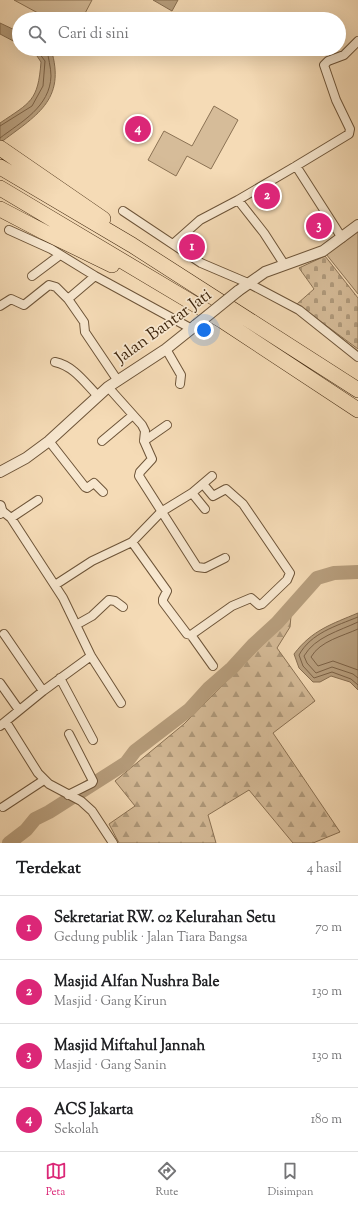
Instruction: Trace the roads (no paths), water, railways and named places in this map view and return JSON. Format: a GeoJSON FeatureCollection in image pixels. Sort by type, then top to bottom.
{"type":"FeatureCollection","features":[{"type":"Feature","properties":{"kind":"highway"},"geometry":{"type":"LineString","coordinates":[[0,148],[20,160],[96,213],[132,246]]}},
{"type":"Feature","properties":{"kind":"highway"},"geometry":{"type":"LineString","coordinates":[[2,168],[132,246],[358,390]]}},
{"type":"Feature","properties":{"kind":"highway"},"geometry":{"type":"LineString","coordinates":[[0,188],[198,306],[321,384],[358,410]]}},
{"type":"Feature","properties":{"kind":"highway"},"geometry":{"type":"LineString","coordinates":[[0,209],[44,232],[198,306]]}},
{"type":"Feature","properties":{"kind":"street"},"geometry":{"type":"LineString","coordinates":[[346,53],[358,41]]}},
{"type":"Feature","properties":{"kind":"street"},"geometry":{"type":"LineString","coordinates":[[173,244],[200,220],[238,200],[349,134],[350,129],[336,100],[324,65],[326,62],[341,56]]}},
{"type":"Feature","properties":{"kind":"street"},"geometry":{"type":"LineString","coordinates":[[296,166],[342,238]]}},
{"type":"Feature","properties":{"kind":"street"},"geometry":{"type":"LineString","coordinates":[[238,200],[264,233],[284,264]]}},
{"type":"Feature","properties":{"kind":"street"},"geometry":{"type":"LineString","coordinates":[[123,210],[201,263],[248,283],[298,310],[358,357]]}},
{"type":"Feature","properties":{"kind":"street","name":"Jalan Bantar Jati"},"geometry":{"type":"LineString","coordinates":[[0,472],[26,458],[49,441],[108,387],[166,349],[260,274],[284,264],[312,256],[342,238],[358,225]]}},
{"type":"Feature","properties":{"kind":"street"},"geometry":{"type":"LineString","coordinates":[[9,230],[60,255],[95,276],[194,327]]}},
{"type":"Feature","properties":{"kind":"street"},"geometry":{"type":"LineString","coordinates":[[32,276],[60,255]]}},
{"type":"Feature","properties":{"kind":"street"},"geometry":{"type":"LineString","coordinates":[[68,299],[95,276]]}},
{"type":"Feature","properties":{"kind":"street"},"geometry":{"type":"LineString","coordinates":[[0,306],[10,299],[26,304],[51,285],[58,289],[68,299],[84,322],[85,332],[118,381]]}},
{"type":"Feature","properties":{"kind":"street"},"geometry":{"type":"LineString","coordinates":[[166,349],[181,375],[180,384]]}},
{"type":"Feature","properties":{"kind":"street"},"geometry":{"type":"LineString","coordinates":[[55,362],[74,371],[98,396]]}},
{"type":"Feature","properties":{"kind":"street"},"geometry":{"type":"LineString","coordinates":[[108,387],[144,428],[144,441],[152,458],[139,475],[197,567],[205,568],[225,558]]}},
{"type":"Feature","properties":{"kind":"street"},"geometry":{"type":"LineString","coordinates":[[102,440],[133,415]]}},
{"type":"Feature","properties":{"kind":"street"},"geometry":{"type":"LineString","coordinates":[[144,441],[167,425]]}},
{"type":"Feature","properties":{"kind":"street"},"geometry":{"type":"LineString","coordinates":[[49,441],[85,487],[88,488],[94,483],[103,492]]}},
{"type":"Feature","properties":{"kind":"street"},"geometry":{"type":"LineString","coordinates":[[55,585],[92,562],[132,542],[161,512],[192,493],[212,476]]}},
{"type":"Feature","properties":{"kind":"street"},"geometry":{"type":"LineString","coordinates":[[191,635],[232,606],[251,598],[259,605],[262,604],[290,574],[241,502],[226,489],[213,496],[203,484]]}},
{"type":"Feature","properties":{"kind":"street"},"geometry":{"type":"LineString","coordinates":[[192,493],[206,509]]}},
{"type":"Feature","properties":{"kind":"street"},"geometry":{"type":"LineString","coordinates":[[11,518],[38,500]]}},
{"type":"Feature","properties":{"kind":"street"},"geometry":{"type":"LineString","coordinates":[[0,510],[11,518],[55,585],[91,656],[121,703]]}},
{"type":"Feature","properties":{"kind":"street"},"geometry":{"type":"LineString","coordinates":[[132,542],[167,591],[163,602],[186,633],[191,635],[213,666]]}},
{"type":"Feature","properties":{"kind":"street"},"geometry":{"type":"LineString","coordinates":[[76,625],[92,616],[109,600],[115,601],[123,607]]}},
{"type":"Feature","properties":{"kind":"street"},"geometry":{"type":"LineString","coordinates":[[4,634],[43,691]]}},
{"type":"Feature","properties":{"kind":"street"},"geometry":{"type":"LineString","coordinates":[[91,656],[43,691],[3,724],[44,780],[69,796],[81,801],[92,811],[113,843]]}},
{"type":"Feature","properties":{"kind":"street"},"geometry":{"type":"LineString","coordinates":[[60,678],[93,740]]}},
{"type":"Feature","properties":{"kind":"street"},"geometry":{"type":"LineString","coordinates":[[0,683],[19,710]]}},
{"type":"Feature","properties":{"kind":"street"},"geometry":{"type":"LineString","coordinates":[[69,734],[93,781],[69,796]]}},
{"type":"Feature","properties":{"kind":"street"},"geometry":{"type":"LineString","coordinates":[[4,807],[44,780]]}},
{"type":"Feature","properties":{"kind":"water"},"geometry":{"type":"Polygon","coordinates":[[[153,0],[178,0],[172,11],[153,0]]]}},
{"type":"Feature","properties":{"kind":"water"},"geometry":{"type":"Polygon","coordinates":[[[0,23],[12,29],[12,40],[0,34],[0,23]]]}},
{"type":"Feature","properties":{"kind":"water"},"geometry":{"type":"Polygon","coordinates":[[[37,56],[53,56],[55,67],[55,82],[51,94],[45,105],[36,115],[0,143],[0,123],[26,105],[31,99],[38,85],[41,62],[37,56]]]}},
{"type":"Feature","properties":{"kind":"water"},"geometry":{"type":"Polygon","coordinates":[[[358,613],[358,690],[350,682],[331,676],[320,682],[313,682],[299,668],[294,654],[315,633],[331,624],[358,613]]]}},
{"type":"Feature","properties":{"kind":"waterway"},"geometry":{"type":"LineString","coordinates":[[9,843],[26,830],[35,819],[49,812],[126,763],[135,751],[190,709],[209,688],[232,668],[253,645],[277,623],[317,578],[334,573],[358,572]]}},
{"type":"Feature","properties":{"kind":"place","name":"ACS Jakarta"},"geometry":{"type":"Point","coordinates":[138,129]}},
{"type":"Feature","properties":{"kind":"place","name":"Masjid Alfan Nushra Bale"},"geometry":{"type":"Point","coordinates":[267,196]}},
{"type":"Feature","properties":{"kind":"place","name":"Masjid Miftahul Jannah"},"geometry":{"type":"Point","coordinates":[319,226]}},
{"type":"Feature","properties":{"kind":"place","name":"Sekretariat RW. 02 Kelurahan Setu"},"geometry":{"type":"Point","coordinates":[192,247]}}]}
